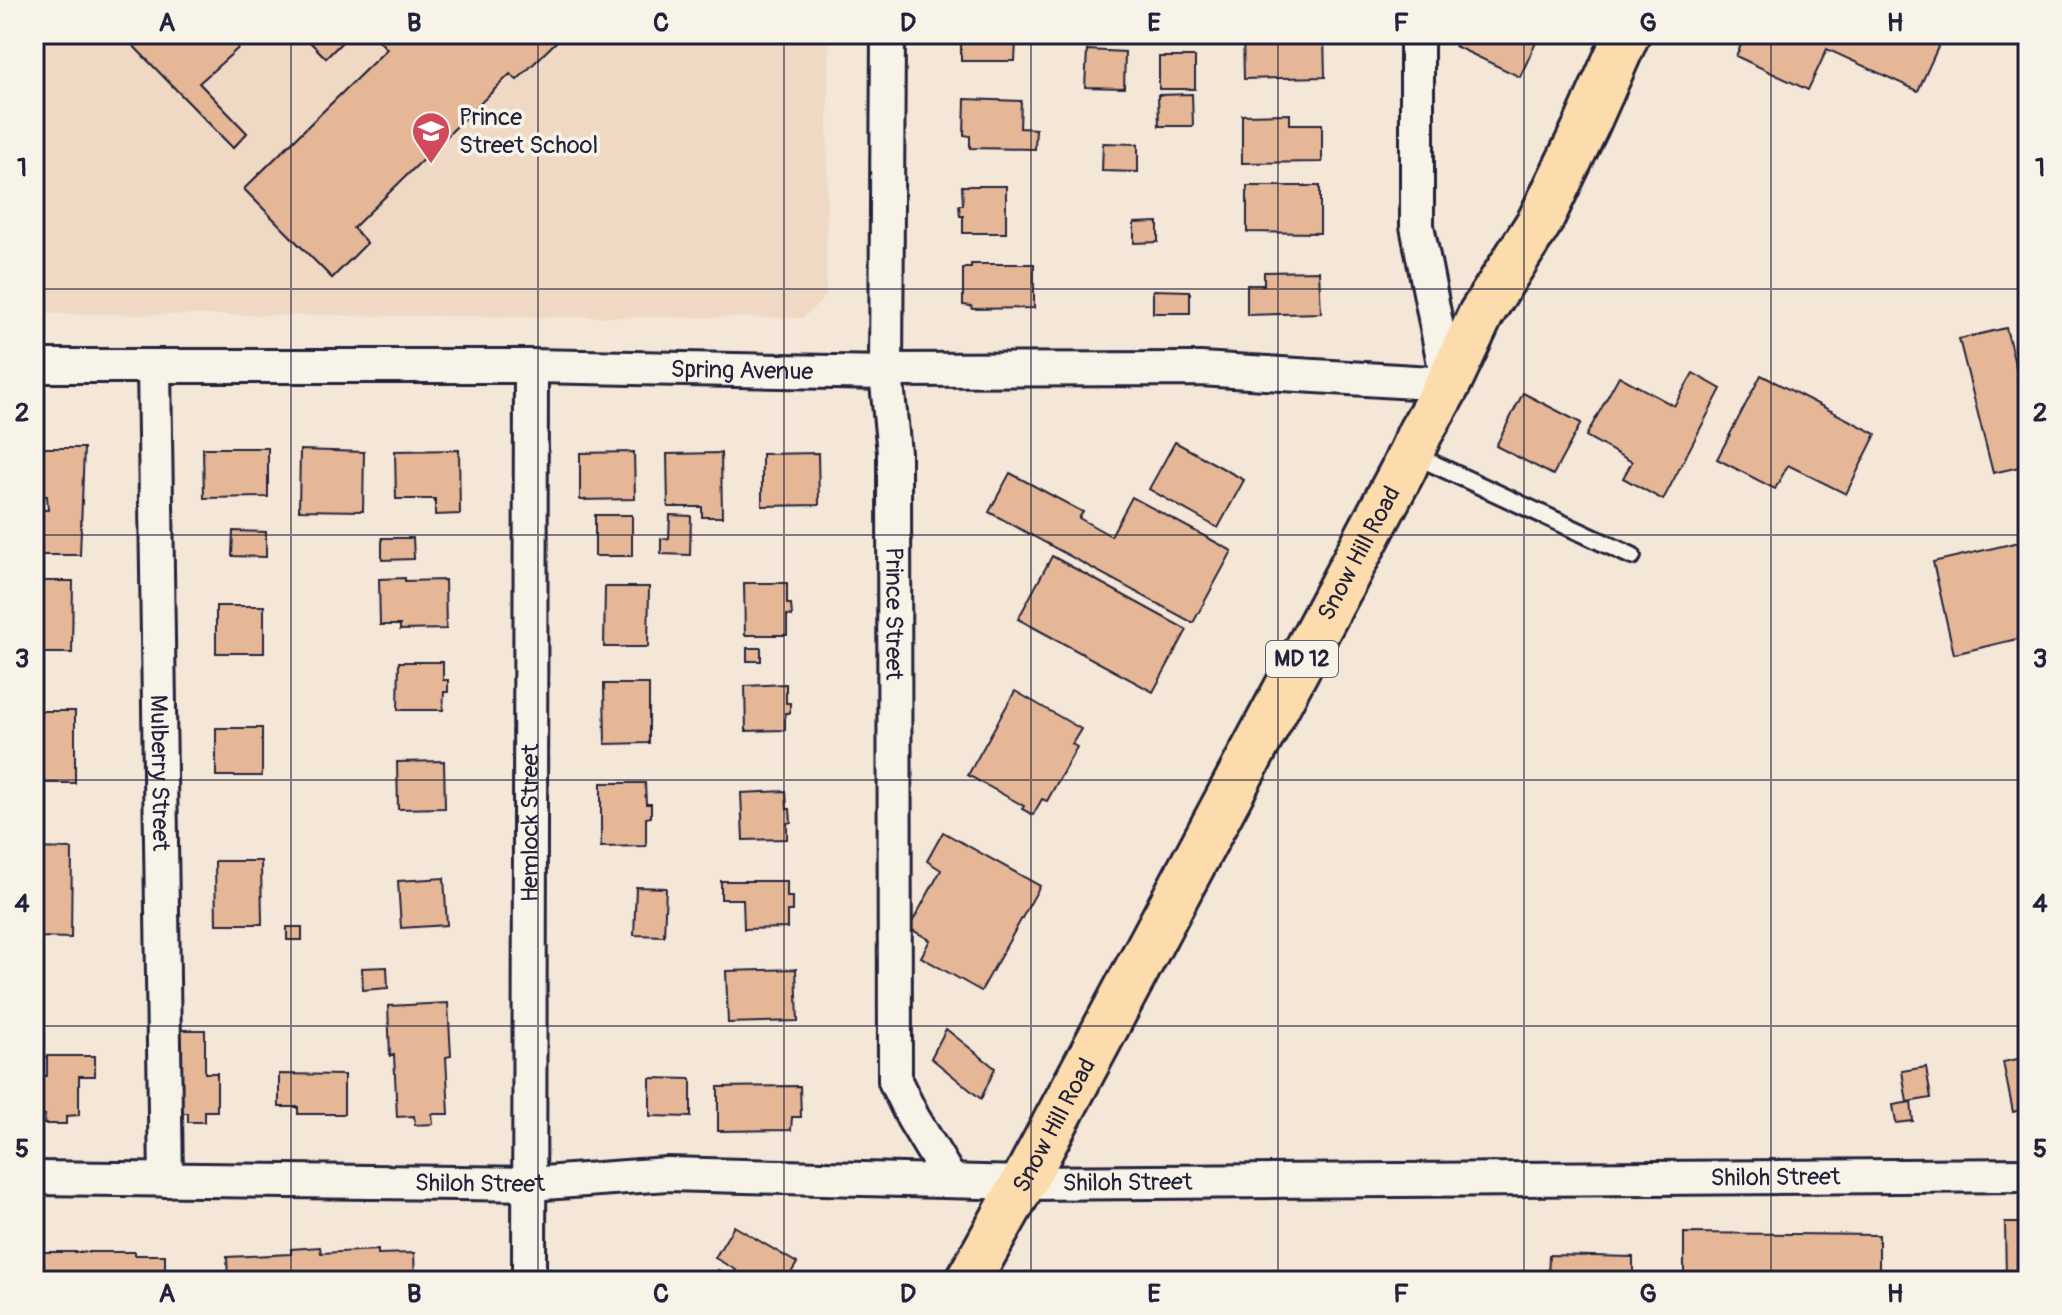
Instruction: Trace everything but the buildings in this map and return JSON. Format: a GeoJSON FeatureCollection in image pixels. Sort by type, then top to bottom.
{"type":"FeatureCollection","features":[{"type":"Feature","properties":{"kind":"main road","name":"Snow Hill Road"},"geometry":{"type":"LineString","coordinates":[[968,1281],[1448,384],[1481,314],[1540,221],[1627,34]]}},
{"type":"Feature","properties":{"kind":"street","name":"Prince Street"},"geometry":{"type":"LineString","coordinates":[[888,34],[886,373],[894,453],[895,1081],[951,1181]]}},
{"type":"Feature","properties":{"kind":"street"},"geometry":{"type":"LineString","coordinates":[[1417,34],[1417,226],[1448,384]]}},
{"type":"Feature","properties":{"kind":"street","name":"Spring Avenue"},"geometry":{"type":"LineString","coordinates":[[34,366],[531,366],[886,373],[888,370],[1200,369],[1448,384]]}},
{"type":"Feature","properties":{"kind":"street","name":"Hemlock Street"},"geometry":{"type":"LineString","coordinates":[[529,1281],[531,366]]}},
{"type":"Feature","properties":{"kind":"street","name":"Mulberry Street"},"geometry":{"type":"LineString","coordinates":[[154,367],[166,1180]]}},
{"type":"Feature","properties":{"kind":"street","name":"Shiloh Street"},"geometry":{"type":"LineString","coordinates":[[34,1178],[530,1184],[667,1174],[1023,1183],[2028,1175]]}},
{"type":"Feature","properties":{"kind":"lane"},"geometry":{"type":"LineString","coordinates":[[1411,453],[1632,556]]}},
{"type":"Feature","properties":{"kind":"shaded area","name":"Prince Street School"},"geometry":{"type":"Polygon","coordinates":[[[34,34],[829,34],[826,296],[803,318],[34,314],[34,34]]]}},
{"type":"Feature","properties":{"kind":"place","name":"Prince Street School"},"geometry":{"type":"Point","coordinates":[431,165]}}]}
